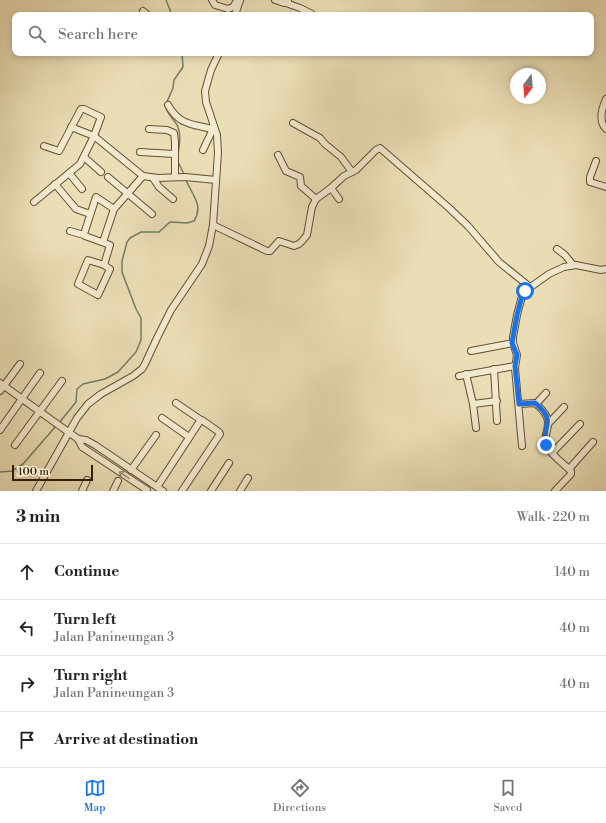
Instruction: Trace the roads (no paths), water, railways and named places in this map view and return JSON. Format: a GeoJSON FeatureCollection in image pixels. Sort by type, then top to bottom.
{"type":"FeatureCollection","features":[{"type":"Feature","properties":{"kind":"street"},"geometry":{"type":"LineString","coordinates":[[212,0],[215,5],[228,9],[233,7],[237,1],[240,0]]}},
{"type":"Feature","properties":{"kind":"street"},"geometry":{"type":"LineString","coordinates":[[235,12],[240,0]]}},
{"type":"Feature","properties":{"kind":"street"},"geometry":{"type":"LineString","coordinates":[[275,0],[287,1],[308,12]]}},
{"type":"Feature","properties":{"kind":"street"},"geometry":{"type":"LineString","coordinates":[[36,491],[77,418],[88,404],[100,394],[133,376],[145,364],[171,310],[202,264],[209,246],[213,225],[218,144],[206,102],[205,90],[211,70],[218,56]]}},
{"type":"Feature","properties":{"kind":"street"},"geometry":{"type":"LineString","coordinates":[[606,99],[602,111],[602,117],[603,126],[606,129]]}},
{"type":"Feature","properties":{"kind":"street"},"geometry":{"type":"LineString","coordinates":[[168,105],[173,114],[185,123],[213,127]]}},
{"type":"Feature","properties":{"kind":"street"},"geometry":{"type":"LineString","coordinates":[[34,202],[80,164],[94,136],[101,118],[100,115],[84,109],[81,110],[59,151],[44,146]]}},
{"type":"Feature","properties":{"kind":"street"},"geometry":{"type":"LineString","coordinates":[[293,123],[320,138],[325,144],[342,157],[352,172]]}},
{"type":"Feature","properties":{"kind":"street"},"geometry":{"type":"LineString","coordinates":[[71,127],[94,136],[143,176],[152,178],[175,177],[216,180]]}},
{"type":"Feature","properties":{"kind":"street"},"geometry":{"type":"LineString","coordinates":[[203,150],[213,127]]}},
{"type":"Feature","properties":{"kind":"street"},"geometry":{"type":"LineString","coordinates":[[149,129],[167,130],[174,133],[175,177]]}},
{"type":"Feature","properties":{"kind":"street"},"geometry":{"type":"LineString","coordinates":[[213,225],[267,251],[270,251],[279,241],[292,246],[296,245],[307,235],[312,208],[316,199],[331,188],[338,180],[358,168],[376,150],[382,148],[468,226],[499,262],[530,287]]}},
{"type":"Feature","properties":{"kind":"street"},"geometry":{"type":"LineString","coordinates":[[140,152],[174,154]]}},
{"type":"Feature","properties":{"kind":"street"},"geometry":{"type":"LineString","coordinates":[[278,154],[286,171],[300,177],[301,186],[316,199]]}},
{"type":"Feature","properties":{"kind":"street"},"geometry":{"type":"LineString","coordinates":[[84,157],[101,172]]}},
{"type":"Feature","properties":{"kind":"street"},"geometry":{"type":"LineString","coordinates":[[596,161],[590,177],[590,182],[606,187]]}},
{"type":"Feature","properties":{"kind":"street"},"geometry":{"type":"LineString","coordinates":[[69,173],[82,189]]}},
{"type":"Feature","properties":{"kind":"street"},"geometry":{"type":"LineString","coordinates":[[103,242],[114,209],[143,176]]}},
{"type":"Feature","properties":{"kind":"street"},"geometry":{"type":"LineString","coordinates":[[108,177],[152,214]]}},
{"type":"Feature","properties":{"kind":"street"},"geometry":{"type":"LineString","coordinates":[[152,178],[159,187],[173,199]]}},
{"type":"Feature","properties":{"kind":"street"},"geometry":{"type":"LineString","coordinates":[[55,184],[76,209],[90,214]]}},
{"type":"Feature","properties":{"kind":"street"},"geometry":{"type":"LineString","coordinates":[[331,188],[339,199]]}},
{"type":"Feature","properties":{"kind":"street"},"geometry":{"type":"LineString","coordinates":[[84,235],[96,197],[114,209]]}},
{"type":"Feature","properties":{"kind":"street"},"geometry":{"type":"LineString","coordinates":[[70,230],[109,244],[110,246],[104,265]]}},
{"type":"Feature","properties":{"kind":"street"},"geometry":{"type":"LineString","coordinates":[[557,250],[565,255],[573,265]]}},
{"type":"Feature","properties":{"kind":"street"},"geometry":{"type":"LineString","coordinates":[[88,260],[104,265],[110,270],[99,294],[78,284],[88,260]]}},
{"type":"Feature","properties":{"kind":"street"},"geometry":{"type":"LineString","coordinates":[[522,446],[515,366],[517,355],[512,343],[515,322],[522,296],[530,287],[559,268],[573,265],[584,265],[601,270],[606,269]]}},
{"type":"Feature","properties":{"kind":"street"},"geometry":{"type":"LineString","coordinates":[[471,351],[512,343]]}},
{"type":"Feature","properties":{"kind":"street"},"geometry":{"type":"LineString","coordinates":[[0,391],[2,384],[20,364]]}},
{"type":"Feature","properties":{"kind":"street"},"geometry":{"type":"LineString","coordinates":[[459,376],[515,366]]}},
{"type":"Feature","properties":{"kind":"street"},"geometry":{"type":"LineString","coordinates":[[494,369],[497,421]]}},
{"type":"Feature","properties":{"kind":"street"},"geometry":{"type":"LineString","coordinates":[[0,430],[40,373]]}},
{"type":"Feature","properties":{"kind":"street"},"geometry":{"type":"LineString","coordinates":[[466,374],[473,404],[476,428]]}},
{"type":"Feature","properties":{"kind":"street"},"geometry":{"type":"LineString","coordinates":[[15,445],[62,381]]}},
{"type":"Feature","properties":{"kind":"street"},"geometry":{"type":"LineString","coordinates":[[2,384],[78,439],[90,442],[163,491]]}},
{"type":"Feature","properties":{"kind":"street"},"geometry":{"type":"LineString","coordinates":[[536,404],[546,393]]}},
{"type":"Feature","properties":{"kind":"street"},"geometry":{"type":"LineString","coordinates":[[473,404],[497,401]]}},
{"type":"Feature","properties":{"kind":"street"},"geometry":{"type":"LineString","coordinates":[[176,403],[220,432],[182,491]]}},
{"type":"Feature","properties":{"kind":"street"},"geometry":{"type":"LineString","coordinates":[[519,404],[536,404],[547,416],[548,424],[545,440],[546,445],[571,473],[555,491]]}},
{"type":"Feature","properties":{"kind":"street"},"geometry":{"type":"LineString","coordinates":[[548,424],[564,407]]}},
{"type":"Feature","properties":{"kind":"street"},"geometry":{"type":"LineString","coordinates":[[162,418],[189,437]]}},
{"type":"Feature","properties":{"kind":"street"},"geometry":{"type":"LineString","coordinates":[[78,439],[82,447],[147,491],[154,485],[201,420]]}},
{"type":"Feature","properties":{"kind":"street"},"geometry":{"type":"LineString","coordinates":[[552,453],[580,424]]}},
{"type":"Feature","properties":{"kind":"street"},"geometry":{"type":"LineString","coordinates":[[131,470],[156,435]]}},
{"type":"Feature","properties":{"kind":"street"},"geometry":{"type":"LineString","coordinates":[[569,469],[593,442]]}},
{"type":"Feature","properties":{"kind":"street"},"geometry":{"type":"LineString","coordinates":[[102,460],[107,454]]}},
{"type":"Feature","properties":{"kind":"street"},"geometry":{"type":"LineString","coordinates":[[214,490],[230,463]]}},
{"type":"Feature","properties":{"kind":"street"},"geometry":{"type":"LineString","coordinates":[[240,491],[248,478]]}},
{"type":"Feature","properties":{"kind":"street"},"geometry":{"type":"LineString","coordinates":[[87,480],[83,489],[91,491]]}},
{"type":"Feature","properties":{"kind":"street"},"geometry":{"type":"LineString","coordinates":[[113,491],[118,481]]}},
{"type":"Feature","properties":{"kind":"waterway"},"geometry":{"type":"LineString","coordinates":[[166,0],[171,12]]}},
{"type":"Feature","properties":{"kind":"waterway"},"geometry":{"type":"LineString","coordinates":[[166,104],[173,88],[174,80],[183,67],[182,56]]}},
{"type":"Feature","properties":{"kind":"waterway"},"geometry":{"type":"LineString","coordinates":[[166,108],[179,129],[180,142],[178,154]]}},
{"type":"Feature","properties":{"kind":"waterway"},"geometry":{"type":"LineString","coordinates":[[177,160],[184,174]]}},
{"type":"Feature","properties":{"kind":"waterway"},"geometry":{"type":"LineString","coordinates":[[59,423],[76,402],[77,389],[83,384],[105,379],[118,372],[136,352],[141,340],[141,318],[122,272],[122,261],[127,242],[130,238],[141,232],[159,232],[170,222],[187,223],[194,221],[198,210],[196,200],[186,180]]}},
{"type":"Feature","properties":{"kind":"waterway"},"geometry":{"type":"LineString","coordinates":[[0,472],[12,471],[23,464],[56,426]]}}]}
